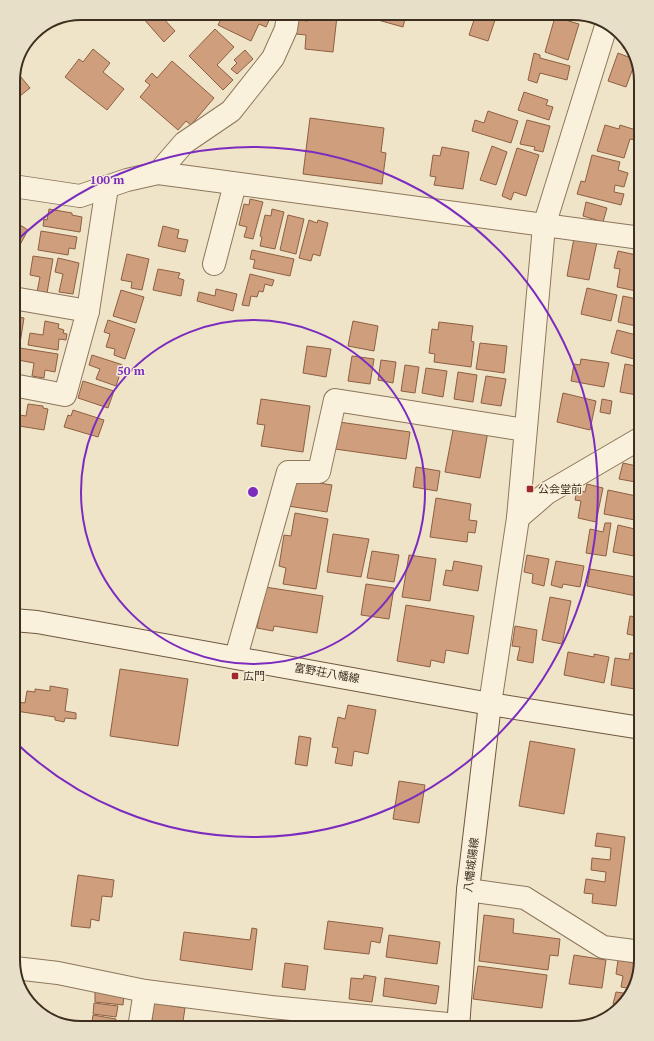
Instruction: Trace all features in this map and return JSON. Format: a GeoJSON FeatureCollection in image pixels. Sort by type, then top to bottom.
{"type":"FeatureCollection","features":[{"type":"Feature","properties":{"kind":"street"},"geometry":{"type":"LineString","coordinates":[[158,173],[184,143],[231,111],[273,58],[286,29],[287,20]]}},
{"type":"Feature","properties":{"kind":"street","name":"八幡城陽線"},"geometry":{"type":"LineString","coordinates":[[458,1021],[468,890],[490,704],[518,518],[544,226],[605,29]]}},
{"type":"Feature","properties":{"kind":"street"},"geometry":{"type":"LineString","coordinates":[[20,187],[80,196],[158,173],[634,237]]}},
{"type":"Feature","properties":{"kind":"street"},"geometry":{"type":"LineString","coordinates":[[214,264],[235,184]]}},
{"type":"Feature","properties":{"kind":"street"},"geometry":{"type":"LineString","coordinates":[[20,386],[65,394],[88,311],[107,187]]}},
{"type":"Feature","properties":{"kind":"street"},"geometry":{"type":"LineString","coordinates":[[20,299],[88,311]]}},
{"type":"Feature","properties":{"kind":"street"},"geometry":{"type":"LineString","coordinates":[[236,657],[288,472],[320,472],[335,400],[525,430]]}},
{"type":"Feature","properties":{"kind":"street"},"geometry":{"type":"LineString","coordinates":[[518,518],[547,493],[634,447]]}},
{"type":"Feature","properties":{"kind":"street","name":"富野荘八幡線"},"geometry":{"type":"LineString","coordinates":[[20,621],[37,622],[236,657],[490,704],[634,727]]}},
{"type":"Feature","properties":{"kind":"street"},"geometry":{"type":"LineString","coordinates":[[468,890],[525,898],[603,947],[634,951]]}},
{"type":"Feature","properties":{"kind":"street"},"geometry":{"type":"LineString","coordinates":[[21,969],[58,973],[145,991],[271,1007],[402,1021]]}},
{"type":"Feature","properties":{"kind":"street"},"geometry":{"type":"LineString","coordinates":[[140,1021],[145,991]]}},
{"type":"Feature","properties":{"kind":"building"},"geometry":{"type":"Polygon","coordinates":[[[145,20],[165,20],[175,31],[164,42],[145,20]]]}},
{"type":"Feature","properties":{"kind":"building"},"geometry":{"type":"Polygon","coordinates":[[[220,20],[269,20],[266,27],[259,24],[251,41],[218,25],[220,20]]]}},
{"type":"Feature","properties":{"kind":"building"},"geometry":{"type":"Polygon","coordinates":[[[298,20],[337,20],[333,52],[305,49],[306,35],[296,34],[298,20]]]}},
{"type":"Feature","properties":{"kind":"building"},"geometry":{"type":"Polygon","coordinates":[[[378,20],[405,20],[403,27],[378,20]]]}},
{"type":"Feature","properties":{"kind":"building"},"geometry":{"type":"Polygon","coordinates":[[[474,20],[495,20],[488,41],[469,35],[474,20]]]}},
{"type":"Feature","properties":{"kind":"building"},"geometry":{"type":"Polygon","coordinates":[[[554,20],[565,20],[579,24],[568,60],[545,52],[554,20]]]}},
{"type":"Feature","properties":{"kind":"building"},"geometry":{"type":"Polygon","coordinates":[[[215,29],[234,47],[217,65],[233,80],[223,90],[189,56],[215,29]]]}},
{"type":"Feature","properties":{"kind":"building"},"geometry":{"type":"Polygon","coordinates":[[[93,49],[110,63],[103,72],[124,89],[107,110],[65,77],[79,59],[83,62],[93,49]]]}},
{"type":"Feature","properties":{"kind":"building"},"geometry":{"type":"Polygon","coordinates":[[[245,50],[253,59],[237,74],[231,69],[237,63],[234,60],[245,50]]]}},
{"type":"Feature","properties":{"kind":"building"},"geometry":{"type":"Polygon","coordinates":[[[534,53],[540,55],[540,58],[570,66],[567,80],[540,73],[537,83],[528,80],[534,53]]]}},
{"type":"Feature","properties":{"kind":"building"},"geometry":{"type":"Polygon","coordinates":[[[618,53],[629,57],[632,69],[626,87],[608,81],[618,53]]]}},
{"type":"Feature","properties":{"kind":"building"},"geometry":{"type":"Polygon","coordinates":[[[172,61],[214,98],[191,125],[186,121],[178,130],[140,97],[150,85],[145,81],[152,73],[157,78],[172,61]]]}},
{"type":"Feature","properties":{"kind":"building"},"geometry":{"type":"Polygon","coordinates":[[[20,76],[30,88],[20,96],[20,76]]]}},
{"type":"Feature","properties":{"kind":"building"},"geometry":{"type":"Polygon","coordinates":[[[524,92],[548,100],[546,105],[553,107],[549,120],[518,110],[524,92]]]}},
{"type":"Feature","properties":{"kind":"building"},"geometry":{"type":"Polygon","coordinates":[[[488,111],[518,121],[511,143],[472,131],[475,120],[484,123],[488,111]]]}},
{"type":"Feature","properties":{"kind":"building"},"geometry":{"type":"Polygon","coordinates":[[[310,118],[384,128],[381,152],[386,153],[382,184],[303,174],[310,118]]]}},
{"type":"Feature","properties":{"kind":"building"},"geometry":{"type":"Polygon","coordinates":[[[527,120],[550,126],[543,152],[534,150],[535,147],[520,144],[527,120]]]}},
{"type":"Feature","properties":{"kind":"building"},"geometry":{"type":"Polygon","coordinates":[[[605,125],[619,129],[620,125],[634,129],[634,140],[630,139],[624,158],[597,151],[605,125]]]}},
{"type":"Feature","properties":{"kind":"building"},"geometry":{"type":"Polygon","coordinates":[[[492,146],[507,152],[496,185],[480,180],[492,146]]]}},
{"type":"Feature","properties":{"kind":"building"},"geometry":{"type":"Polygon","coordinates":[[[442,147],[469,152],[463,189],[434,185],[436,177],[430,176],[433,155],[440,156],[442,147]]]}},
{"type":"Feature","properties":{"kind":"building"},"geometry":{"type":"Polygon","coordinates":[[[517,148],[539,155],[526,196],[514,192],[511,200],[502,196],[517,148]]]}},
{"type":"Feature","properties":{"kind":"building"},"geometry":{"type":"Polygon","coordinates":[[[592,155],[620,162],[618,170],[628,173],[624,187],[615,185],[614,192],[624,194],[621,205],[577,194],[581,181],[585,182],[592,155]]]}},
{"type":"Feature","properties":{"kind":"building"},"geometry":{"type":"Polygon","coordinates":[[[250,199],[263,202],[253,239],[244,237],[247,227],[239,225],[244,204],[249,205],[250,199]]]}},
{"type":"Feature","properties":{"kind":"building"},"geometry":{"type":"Polygon","coordinates":[[[586,202],[607,208],[603,222],[583,216],[586,202]]]}},
{"type":"Feature","properties":{"kind":"building"},"geometry":{"type":"Polygon","coordinates":[[[49,209],[72,213],[72,215],[82,217],[80,232],[43,226],[44,219],[47,220],[49,209]]]}},
{"type":"Feature","properties":{"kind":"building"},"geometry":{"type":"Polygon","coordinates":[[[272,209],[284,212],[275,249],[260,246],[262,237],[260,236],[265,215],[271,216],[272,209]]]}},
{"type":"Feature","properties":{"kind":"building"},"geometry":{"type":"Polygon","coordinates":[[[288,215],[304,219],[296,254],[280,250],[288,215]]]}},
{"type":"Feature","properties":{"kind":"building"},"geometry":{"type":"Polygon","coordinates":[[[309,220],[317,223],[318,220],[328,223],[320,256],[313,254],[311,261],[299,258],[309,220]]]}},
{"type":"Feature","properties":{"kind":"building"},"geometry":{"type":"Polygon","coordinates":[[[20,225],[28,230],[20,245],[20,225]]]}},
{"type":"Feature","properties":{"kind":"building"},"geometry":{"type":"Polygon","coordinates":[[[163,226],[179,230],[177,238],[188,240],[185,252],[158,246],[163,226]]]}},
{"type":"Feature","properties":{"kind":"building"},"geometry":{"type":"Polygon","coordinates":[[[41,231],[77,237],[75,249],[69,248],[68,255],[38,250],[41,231]]]}},
{"type":"Feature","properties":{"kind":"building"},"geometry":{"type":"Polygon","coordinates":[[[574,238],[597,242],[589,280],[567,276],[574,238]]]}},
{"type":"Feature","properties":{"kind":"building"},"geometry":{"type":"Polygon","coordinates":[[[252,250],[294,259],[290,276],[253,268],[255,260],[250,259],[252,250]]]}},
{"type":"Feature","properties":{"kind":"building"},"geometry":{"type":"Polygon","coordinates":[[[618,251],[634,254],[634,291],[617,287],[620,269],[614,268],[618,251]]]}},
{"type":"Feature","properties":{"kind":"building"},"geometry":{"type":"Polygon","coordinates":[[[127,254],[149,259],[142,290],[131,288],[132,282],[121,280],[127,254]]]}},
{"type":"Feature","properties":{"kind":"building"},"geometry":{"type":"Polygon","coordinates":[[[33,256],[53,259],[47,293],[37,292],[40,277],[30,275],[33,256]]]}},
{"type":"Feature","properties":{"kind":"building"},"geometry":{"type":"Polygon","coordinates":[[[58,258],[79,263],[73,294],[59,292],[63,274],[55,272],[58,258]]]}},
{"type":"Feature","properties":{"kind":"building"},"geometry":{"type":"Polygon","coordinates":[[[158,269],[180,273],[178,278],[184,280],[181,296],[153,290],[158,269]]]}},
{"type":"Feature","properties":{"kind":"building"},"geometry":{"type":"Polygon","coordinates":[[[250,274],[274,280],[272,286],[265,284],[263,292],[259,291],[257,297],[251,296],[249,306],[242,305],[250,274]]]}},
{"type":"Feature","properties":{"kind":"building"},"geometry":{"type":"Polygon","coordinates":[[[587,288],[617,295],[611,321],[581,314],[587,288]]]}},
{"type":"Feature","properties":{"kind":"building"},"geometry":{"type":"Polygon","coordinates":[[[216,289],[237,294],[233,311],[197,301],[199,292],[215,296],[216,289]]]}},
{"type":"Feature","properties":{"kind":"building"},"geometry":{"type":"Polygon","coordinates":[[[121,290],[144,297],[136,323],[113,316],[121,290]]]}},
{"type":"Feature","properties":{"kind":"building"},"geometry":{"type":"Polygon","coordinates":[[[623,296],[634,298],[634,326],[618,322],[623,296]]]}},
{"type":"Feature","properties":{"kind":"building"},"geometry":{"type":"Polygon","coordinates":[[[20,317],[24,318],[20,343],[20,317]]]}},
{"type":"Feature","properties":{"kind":"building"},"geometry":{"type":"Polygon","coordinates":[[[108,320],[135,329],[125,359],[114,355],[115,349],[106,347],[110,334],[104,332],[108,320]]]}},
{"type":"Feature","properties":{"kind":"building"},"geometry":{"type":"Polygon","coordinates":[[[45,321],[59,324],[58,328],[64,330],[63,333],[67,334],[66,340],[59,339],[58,350],[28,345],[30,333],[43,335],[45,321]]]}},
{"type":"Feature","properties":{"kind":"building"},"geometry":{"type":"Polygon","coordinates":[[[353,321],[378,326],[374,351],[348,346],[353,321]]]}},
{"type":"Feature","properties":{"kind":"building"},"geometry":{"type":"Polygon","coordinates":[[[439,322],[473,326],[471,341],[474,342],[471,367],[434,362],[435,354],[429,353],[432,329],[438,330],[439,322]]]}},
{"type":"Feature","properties":{"kind":"building"},"geometry":{"type":"Polygon","coordinates":[[[617,330],[634,334],[634,359],[611,353],[617,330]]]}},
{"type":"Feature","properties":{"kind":"building"},"geometry":{"type":"Polygon","coordinates":[[[480,343],[507,346],[504,373],[476,369],[480,343]]]}},
{"type":"Feature","properties":{"kind":"building"},"geometry":{"type":"Polygon","coordinates":[[[307,346],[331,349],[326,377],[303,373],[307,346]]]}},
{"type":"Feature","properties":{"kind":"building"},"geometry":{"type":"Polygon","coordinates":[[[20,348],[58,354],[55,372],[45,370],[44,378],[32,376],[34,363],[20,360],[20,348]]]}},
{"type":"Feature","properties":{"kind":"building"},"geometry":{"type":"Polygon","coordinates":[[[92,355],[123,365],[116,386],[96,379],[100,369],[89,365],[92,355]]]}},
{"type":"Feature","properties":{"kind":"building"},"geometry":{"type":"Polygon","coordinates":[[[352,356],[374,359],[370,384],[348,381],[352,356]]]}},
{"type":"Feature","properties":{"kind":"building"},"geometry":{"type":"Polygon","coordinates":[[[581,359],[609,363],[604,387],[571,381],[574,364],[580,365],[581,359]]]}},
{"type":"Feature","properties":{"kind":"building"},"geometry":{"type":"Polygon","coordinates":[[[381,360],[396,362],[393,383],[378,380],[381,360]]]}},
{"type":"Feature","properties":{"kind":"building"},"geometry":{"type":"Polygon","coordinates":[[[625,364],[634,366],[634,394],[620,392],[625,364]]]}},
{"type":"Feature","properties":{"kind":"building"},"geometry":{"type":"Polygon","coordinates":[[[405,365],[419,367],[415,393],[401,391],[405,365]]]}},
{"type":"Feature","properties":{"kind":"building"},"geometry":{"type":"Polygon","coordinates":[[[426,368],[447,371],[443,397],[422,393],[426,368]]]}},
{"type":"Feature","properties":{"kind":"building"},"geometry":{"type":"Polygon","coordinates":[[[458,372],[477,375],[473,402],[454,399],[458,372]]]}},
{"type":"Feature","properties":{"kind":"building"},"geometry":{"type":"Polygon","coordinates":[[[486,376],[506,379],[501,406],[481,403],[486,376]]]}},
{"type":"Feature","properties":{"kind":"building"},"geometry":{"type":"Polygon","coordinates":[[[83,381],[114,391],[108,408],[78,398],[83,381]]]}},
{"type":"Feature","properties":{"kind":"building"},"geometry":{"type":"Polygon","coordinates":[[[563,393],[596,401],[590,430],[557,422],[563,393]]]}},
{"type":"Feature","properties":{"kind":"building"},"geometry":{"type":"Polygon","coordinates":[[[261,399],[310,406],[303,452],[261,446],[265,425],[257,424],[261,399]]]}},
{"type":"Feature","properties":{"kind":"building"},"geometry":{"type":"Polygon","coordinates":[[[602,399],[612,401],[610,414],[600,412],[602,399]]]}},
{"type":"Feature","properties":{"kind":"building"},"geometry":{"type":"Polygon","coordinates":[[[28,404],[43,406],[43,408],[48,409],[44,430],[20,426],[20,415],[26,416],[28,404]]]}},
{"type":"Feature","properties":{"kind":"building"},"geometry":{"type":"Polygon","coordinates":[[[73,410],[104,420],[98,437],[64,427],[68,415],[71,416],[73,410]]]}},
{"type":"Feature","properties":{"kind":"building"},"geometry":{"type":"Polygon","coordinates":[[[339,422],[410,432],[406,459],[335,449],[339,422]]]}},
{"type":"Feature","properties":{"kind":"building"},"geometry":{"type":"Polygon","coordinates":[[[454,425],[488,431],[480,478],[445,472],[454,425]]]}},
{"type":"Feature","properties":{"kind":"building"},"geometry":{"type":"Polygon","coordinates":[[[623,463],[634,465],[634,482],[619,479],[623,463]]]}},
{"type":"Feature","properties":{"kind":"building"},"geometry":{"type":"Polygon","coordinates":[[[416,467],[440,471],[437,491],[413,487],[416,467]]]}},
{"type":"Feature","properties":{"kind":"building"},"geometry":{"type":"Polygon","coordinates":[[[295,479],[332,485],[327,512],[288,506],[289,502],[291,502],[295,479]]]}},
{"type":"Feature","properties":{"kind":"building"},"geometry":{"type":"Polygon","coordinates":[[[587,484],[603,488],[596,522],[578,518],[581,501],[575,500],[577,490],[585,492],[587,484]]]}},
{"type":"Feature","properties":{"kind":"building"},"geometry":{"type":"Polygon","coordinates":[[[608,490],[634,496],[634,520],[604,514],[608,490]]]}},
{"type":"Feature","properties":{"kind":"building"},"geometry":{"type":"Polygon","coordinates":[[[436,498],[471,504],[469,520],[477,521],[475,533],[468,532],[467,542],[430,537],[436,498]]]}},
{"type":"Feature","properties":{"kind":"building"},"geometry":{"type":"Polygon","coordinates":[[[295,513],[328,519],[316,589],[283,584],[286,568],[279,566],[284,535],[291,536],[295,513]]]}},
{"type":"Feature","properties":{"kind":"building"},"geometry":{"type":"Polygon","coordinates":[[[605,523],[611,523],[606,556],[586,553],[590,529],[603,532],[605,523]]]}},
{"type":"Feature","properties":{"kind":"building"},"geometry":{"type":"Polygon","coordinates":[[[618,525],[634,529],[634,556],[613,552],[618,525]]]}},
{"type":"Feature","properties":{"kind":"building"},"geometry":{"type":"Polygon","coordinates":[[[333,534],[369,539],[361,577],[327,572],[333,534]]]}},
{"type":"Feature","properties":{"kind":"building"},"geometry":{"type":"Polygon","coordinates":[[[372,551],[399,555],[394,582],[367,578],[372,551]]]}},
{"type":"Feature","properties":{"kind":"building"},"geometry":{"type":"Polygon","coordinates":[[[409,555],[436,559],[430,601],[402,597],[409,555]]]}},
{"type":"Feature","properties":{"kind":"building"},"geometry":{"type":"Polygon","coordinates":[[[527,555],[549,559],[544,586],[532,583],[533,574],[524,572],[527,555]]]}},
{"type":"Feature","properties":{"kind":"building"},"geometry":{"type":"Polygon","coordinates":[[[454,561],[482,566],[478,591],[443,585],[446,570],[452,571],[454,561]]]}},
{"type":"Feature","properties":{"kind":"building"},"geometry":{"type":"Polygon","coordinates":[[[556,561],[584,566],[580,587],[563,584],[562,588],[551,585],[556,561]]]}},
{"type":"Feature","properties":{"kind":"building"},"geometry":{"type":"Polygon","coordinates":[[[590,569],[634,577],[634,596],[587,586],[590,569]]]}},
{"type":"Feature","properties":{"kind":"building"},"geometry":{"type":"Polygon","coordinates":[[[366,584],[394,588],[389,619],[361,615],[366,584]]]}},
{"type":"Feature","properties":{"kind":"building"},"geometry":{"type":"Polygon","coordinates":[[[265,587],[323,596],[317,633],[274,626],[273,631],[257,628],[265,587]]]}},
{"type":"Feature","properties":{"kind":"building"},"geometry":{"type":"Polygon","coordinates":[[[550,597],[571,601],[562,644],[542,640],[550,597]]]}},
{"type":"Feature","properties":{"kind":"building"},"geometry":{"type":"Polygon","coordinates":[[[406,605],[474,616],[468,654],[446,650],[444,663],[431,660],[430,667],[397,661],[406,605]]]}},
{"type":"Feature","properties":{"kind":"building"},"geometry":{"type":"Polygon","coordinates":[[[630,616],[634,617],[634,636],[627,634],[630,616]]]}},
{"type":"Feature","properties":{"kind":"building"},"geometry":{"type":"Polygon","coordinates":[[[515,626],[537,630],[533,663],[517,660],[520,647],[512,646],[515,626]]]}},
{"type":"Feature","properties":{"kind":"building"},"geometry":{"type":"Polygon","coordinates":[[[568,652],[594,657],[594,654],[609,657],[604,683],[564,675],[568,652]]]}},
{"type":"Feature","properties":{"kind":"building"},"geometry":{"type":"Polygon","coordinates":[[[630,653],[634,654],[634,689],[611,685],[615,658],[629,660],[630,653]]]}},
{"type":"Feature","properties":{"kind":"building"},"geometry":{"type":"Polygon","coordinates":[[[120,669],[188,679],[178,746],[110,736],[120,669]]]}},
{"type":"Feature","properties":{"kind":"building"},"geometry":{"type":"Polygon","coordinates":[[[50,686],[68,689],[65,711],[76,713],[76,719],[65,718],[64,722],[55,720],[55,717],[20,712],[20,702],[25,703],[27,691],[35,692],[35,689],[50,691],[50,686]]]}},
{"type":"Feature","properties":{"kind":"building"},"geometry":{"type":"Polygon","coordinates":[[[348,705],[376,710],[368,754],[354,751],[352,766],[335,763],[338,748],[332,747],[338,717],[345,719],[348,705]]]}},
{"type":"Feature","properties":{"kind":"building"},"geometry":{"type":"Polygon","coordinates":[[[299,736],[311,738],[307,766],[295,764],[299,736]]]}},
{"type":"Feature","properties":{"kind":"building"},"geometry":{"type":"Polygon","coordinates":[[[530,741],[575,749],[564,814],[519,806],[530,741]]]}},
{"type":"Feature","properties":{"kind":"building"},"geometry":{"type":"Polygon","coordinates":[[[399,781],[425,785],[419,823],[393,819],[399,781]]]}},
{"type":"Feature","properties":{"kind":"building"},"geometry":{"type":"Polygon","coordinates":[[[597,833],[625,837],[616,906],[592,903],[593,894],[584,893],[586,879],[605,882],[606,872],[591,870],[592,858],[610,860],[611,848],[595,846],[597,833]]]}},
{"type":"Feature","properties":{"kind":"building"},"geometry":{"type":"Polygon","coordinates":[[[78,875],[114,880],[112,897],[102,896],[99,921],[91,919],[90,928],[71,926],[78,875]]]}},
{"type":"Feature","properties":{"kind":"building"},"geometry":{"type":"Polygon","coordinates":[[[484,915],[514,919],[513,933],[560,939],[558,956],[550,955],[548,970],[479,961],[484,915]]]}},
{"type":"Feature","properties":{"kind":"building"},"geometry":{"type":"Polygon","coordinates":[[[328,921],[383,928],[380,943],[371,941],[369,954],[324,949],[328,921]]]}},
{"type":"Feature","properties":{"kind":"building"},"geometry":{"type":"Polygon","coordinates":[[[252,928],[257,929],[252,970],[180,960],[184,932],[250,940],[252,928]]]}},
{"type":"Feature","properties":{"kind":"building"},"geometry":{"type":"Polygon","coordinates":[[[389,935],[440,942],[437,964],[386,957],[389,935]]]}},
{"type":"Feature","properties":{"kind":"building"},"geometry":{"type":"Polygon","coordinates":[[[574,955],[606,960],[602,988],[569,984],[574,955]]]}},
{"type":"Feature","properties":{"kind":"building"},"geometry":{"type":"Polygon","coordinates":[[[618,960],[634,963],[631,979],[627,988],[621,987],[623,976],[616,974],[618,960]]]}},
{"type":"Feature","properties":{"kind":"building"},"geometry":{"type":"Polygon","coordinates":[[[285,963],[308,966],[305,990],[282,987],[285,963]]]}},
{"type":"Feature","properties":{"kind":"building"},"geometry":{"type":"Polygon","coordinates":[[[478,966],[547,975],[542,1008],[473,999],[478,966]]]}},
{"type":"Feature","properties":{"kind":"building"},"geometry":{"type":"Polygon","coordinates":[[[364,975],[376,977],[372,1002],[349,999],[351,978],[363,979],[364,975]]]}},
{"type":"Feature","properties":{"kind":"building"},"geometry":{"type":"Polygon","coordinates":[[[385,978],[439,986],[436,1004],[383,996],[385,978]]]}},
{"type":"Feature","properties":{"kind":"building"},"geometry":{"type":"Polygon","coordinates":[[[95,992],[124,996],[123,1005],[95,1002],[95,992]]]}},
{"type":"Feature","properties":{"kind":"building"},"geometry":{"type":"Polygon","coordinates":[[[616,992],[624,993],[614,1004],[613,1004],[616,992]]]}},
{"type":"Feature","properties":{"kind":"building"},"geometry":{"type":"Polygon","coordinates":[[[94,1003],[118,1006],[116,1017],[93,1014],[94,1003]]]}},
{"type":"Feature","properties":{"kind":"building"},"geometry":{"type":"Polygon","coordinates":[[[154,1003],[185,1008],[183,1021],[152,1021],[154,1003]]]}},
{"type":"Feature","properties":{"kind":"building"},"geometry":{"type":"Polygon","coordinates":[[[93,1015],[116,1019],[116,1021],[92,1021],[93,1015]]]}},
{"type":"Feature","properties":{"kind":"place","name":"公会堂前"},"geometry":{"type":"Point","coordinates":[530,489]}},
{"type":"Feature","properties":{"kind":"place","name":"広門"},"geometry":{"type":"Point","coordinates":[235,676]}}]}
